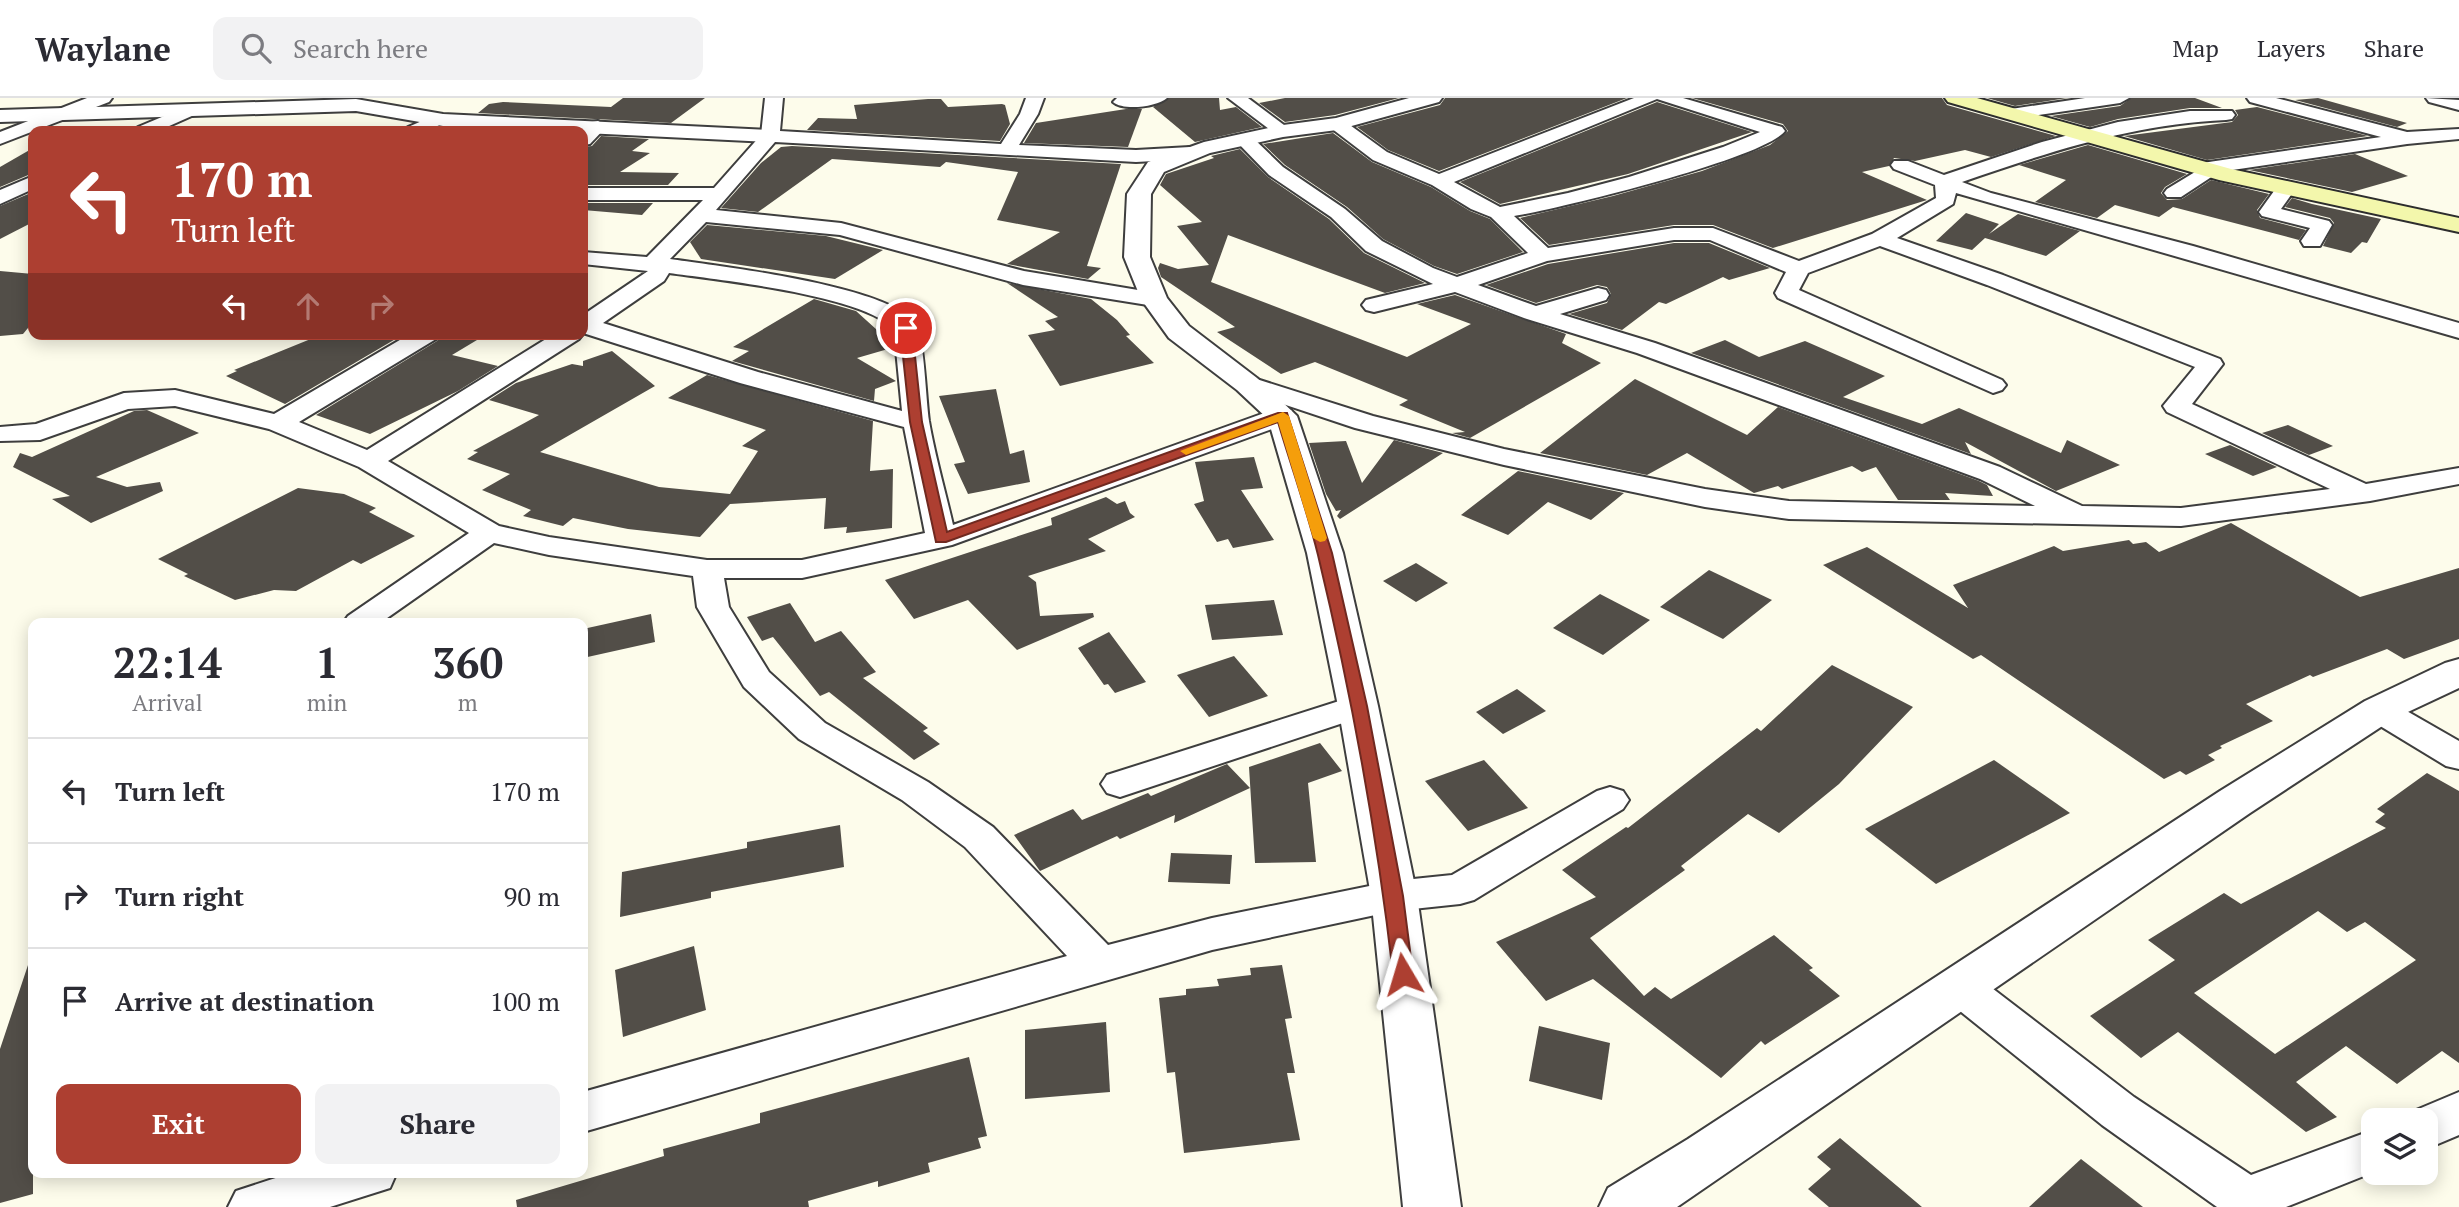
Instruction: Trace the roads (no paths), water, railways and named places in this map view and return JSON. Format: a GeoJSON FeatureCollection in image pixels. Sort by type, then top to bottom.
{"type":"FeatureCollection","features":[{"type":"Feature","properties":{"kind":"main road"},"geometry":{"type":"LineString","coordinates":[[1955,98],[2206,169],[2459,225]]}},
{"type":"Feature","properties":{"kind":"street"},"geometry":{"type":"LineString","coordinates":[[28,126],[103,98]]}},
{"type":"Feature","properties":{"kind":"street"},"geometry":{"type":"LineString","coordinates":[[588,323],[656,276],[657,265],[716,194],[770,136],[774,99],[797,98]]}},
{"type":"Feature","properties":{"kind":"street"},"geometry":{"type":"LineString","coordinates":[[1008,148],[1029,114],[1035,98]]}},
{"type":"Feature","properties":{"kind":"street"},"geometry":{"type":"LineString","coordinates":[[1122,102],[1158,98]]}},
{"type":"Feature","properties":{"kind":"street"},"geometry":{"type":"LineString","coordinates":[[1237,98],[1283,131]]}},
{"type":"Feature","properties":{"kind":"street"},"geometry":{"type":"LineString","coordinates":[[1432,98],[1337,124],[1283,131],[1205,148],[1156,167],[1139,194],[1136,257],[1154,299],[1179,332],[1247,384],[1283,416],[1325,553],[1358,706],[1394,896],[1432,1207]]}},
{"type":"Feature","properties":{"kind":"street"},"geometry":{"type":"LineString","coordinates":[[1439,181],[1649,98]]}},
{"type":"Feature","properties":{"kind":"street"},"geometry":{"type":"LineString","coordinates":[[1498,213],[1545,206],[1623,185],[1753,144],[1776,131],[1665,98]]}},
{"type":"Feature","properties":{"kind":"street"},"geometry":{"type":"LineString","coordinates":[[2011,114],[2120,98]]}},
{"type":"Feature","properties":{"kind":"street"},"geometry":{"type":"LineString","coordinates":[[2256,98],[2407,138]]}},
{"type":"Feature","properties":{"kind":"street"},"geometry":{"type":"LineString","coordinates":[[2435,98],[2459,104]]}},
{"type":"Feature","properties":{"kind":"street"},"geometry":{"type":"LineString","coordinates":[[0,116],[188,111],[360,102],[438,119],[505,126]]}},
{"type":"Feature","properties":{"kind":"street"},"geometry":{"type":"LineString","coordinates":[[156,126],[188,111]]}},
{"type":"Feature","properties":{"kind":"street"},"geometry":{"type":"LineString","coordinates":[[1945,181],[2082,134],[2167,117],[2227,115]]}},
{"type":"Feature","properties":{"kind":"street"},"geometry":{"type":"LineString","coordinates":[[424,126],[438,119]]}},
{"type":"Feature","properties":{"kind":"street"},"geometry":{"type":"LineString","coordinates":[[1337,124],[1380,156],[1439,181],[1478,205],[1498,213],[1542,255]]}},
{"type":"Feature","properties":{"kind":"street"},"geometry":{"type":"LineString","coordinates":[[0,138],[28,126]]}},
{"type":"Feature","properties":{"kind":"street"},"geometry":{"type":"LineString","coordinates":[[590,133],[770,136],[1136,156],[1190,153]]}},
{"type":"Feature","properties":{"kind":"street"},"geometry":{"type":"LineString","coordinates":[[2174,193],[2206,169],[2407,138],[2459,134]]}},
{"type":"Feature","properties":{"kind":"street"},"geometry":{"type":"LineString","coordinates":[[1245,141],[1276,171],[1338,213],[1374,246],[1455,285],[1535,314],[1646,348],[1990,473],[2080,516]]}},
{"type":"Feature","properties":{"kind":"street"},"geometry":{"type":"LineString","coordinates":[[1901,166],[1984,197],[2185,251],[2459,331]]}},
{"type":"Feature","properties":{"kind":"street"},"geometry":{"type":"LineString","coordinates":[[1945,181],[1946,200],[1880,239],[1799,269],[1786,293],[1993,385]]}},
{"type":"Feature","properties":{"kind":"street"},"geometry":{"type":"LineString","coordinates":[[0,198],[28,185]]}},
{"type":"Feature","properties":{"kind":"street"},"geometry":{"type":"LineString","coordinates":[[2286,188],[2269,212],[2322,225],[2312,241]]}},
{"type":"Feature","properties":{"kind":"street"},"geometry":{"type":"LineString","coordinates":[[588,194],[716,194]]}},
{"type":"Feature","properties":{"kind":"street"},"geometry":{"type":"LineString","coordinates":[[700,215],[841,229],[1023,278],[1154,299]]}},
{"type":"Feature","properties":{"kind":"street"},"geometry":{"type":"LineString","coordinates":[[1374,305],[1455,285],[1542,255],[1674,234],[1713,234],[1799,269]]}},
{"type":"Feature","properties":{"kind":"street"},"geometry":{"type":"LineString","coordinates":[[1880,239],[1995,280],[2211,364],[2176,406],[2363,493]]}},
{"type":"Feature","properties":{"kind":"street"},"geometry":{"type":"LineString","coordinates":[[588,258],[657,265],[788,284],[869,304],[895,316],[906,328],[916,422],[941,538]]}},
{"type":"Feature","properties":{"kind":"street"},"geometry":{"type":"LineString","coordinates":[[1535,314],[1598,295]]}},
{"type":"Feature","properties":{"kind":"street"},"geometry":{"type":"LineString","coordinates":[[588,332],[852,407],[916,422]]}},
{"type":"Feature","properties":{"kind":"street"},"geometry":{"type":"LineString","coordinates":[[278,423],[418,340]]}},
{"type":"Feature","properties":{"kind":"street"},"geometry":{"type":"LineString","coordinates":[[369,461],[562,340]]}},
{"type":"Feature","properties":{"kind":"street"},"geometry":{"type":"LineString","coordinates":[[1247,384],[1364,422],[1478,451],[1705,498],[1789,510],[2181,517],[2363,493],[2459,476]]}},
{"type":"Feature","properties":{"kind":"street"},"geometry":{"type":"LineString","coordinates":[[3,434],[40,432],[124,401],[149,397],[175,398],[278,423],[369,461],[489,533],[707,569],[802,569],[941,538],[1283,416]]}},
{"type":"Feature","properties":{"kind":"street"},"geometry":{"type":"LineString","coordinates":[[366,618],[489,533]]}},
{"type":"Feature","properties":{"kind":"street"},"geometry":{"type":"LineString","coordinates":[[707,569],[713,607],[756,679],[812,731],[915,791],[979,837],[1101,964]]}},
{"type":"Feature","properties":{"kind":"street"},"geometry":{"type":"LineString","coordinates":[[1628,1207],[1708,1157],[2235,802],[2379,710],[2459,672]]}},
{"type":"Feature","properties":{"kind":"street"},"geometry":{"type":"LineString","coordinates":[[1120,783],[1358,706]]}},
{"type":"Feature","properties":{"kind":"street"},"geometry":{"type":"LineString","coordinates":[[2379,710],[2459,757]]}},
{"type":"Feature","properties":{"kind":"street"},"geometry":{"type":"LineString","coordinates":[[588,1111],[1212,934],[1394,896],[1460,889],[1611,800]]}},
{"type":"Feature","properties":{"kind":"street"},"geometry":{"type":"LineString","coordinates":[[1960,987],[2118,1111],[2252,1203],[2361,1156]]}},
{"type":"Feature","properties":{"kind":"street"},"geometry":{"type":"LineString","coordinates":[[2438,1123],[2459,1113]]}},
{"type":"Feature","properties":{"kind":"street"},"geometry":{"type":"LineString","coordinates":[[253,1207],[352,1178]]}}]}
